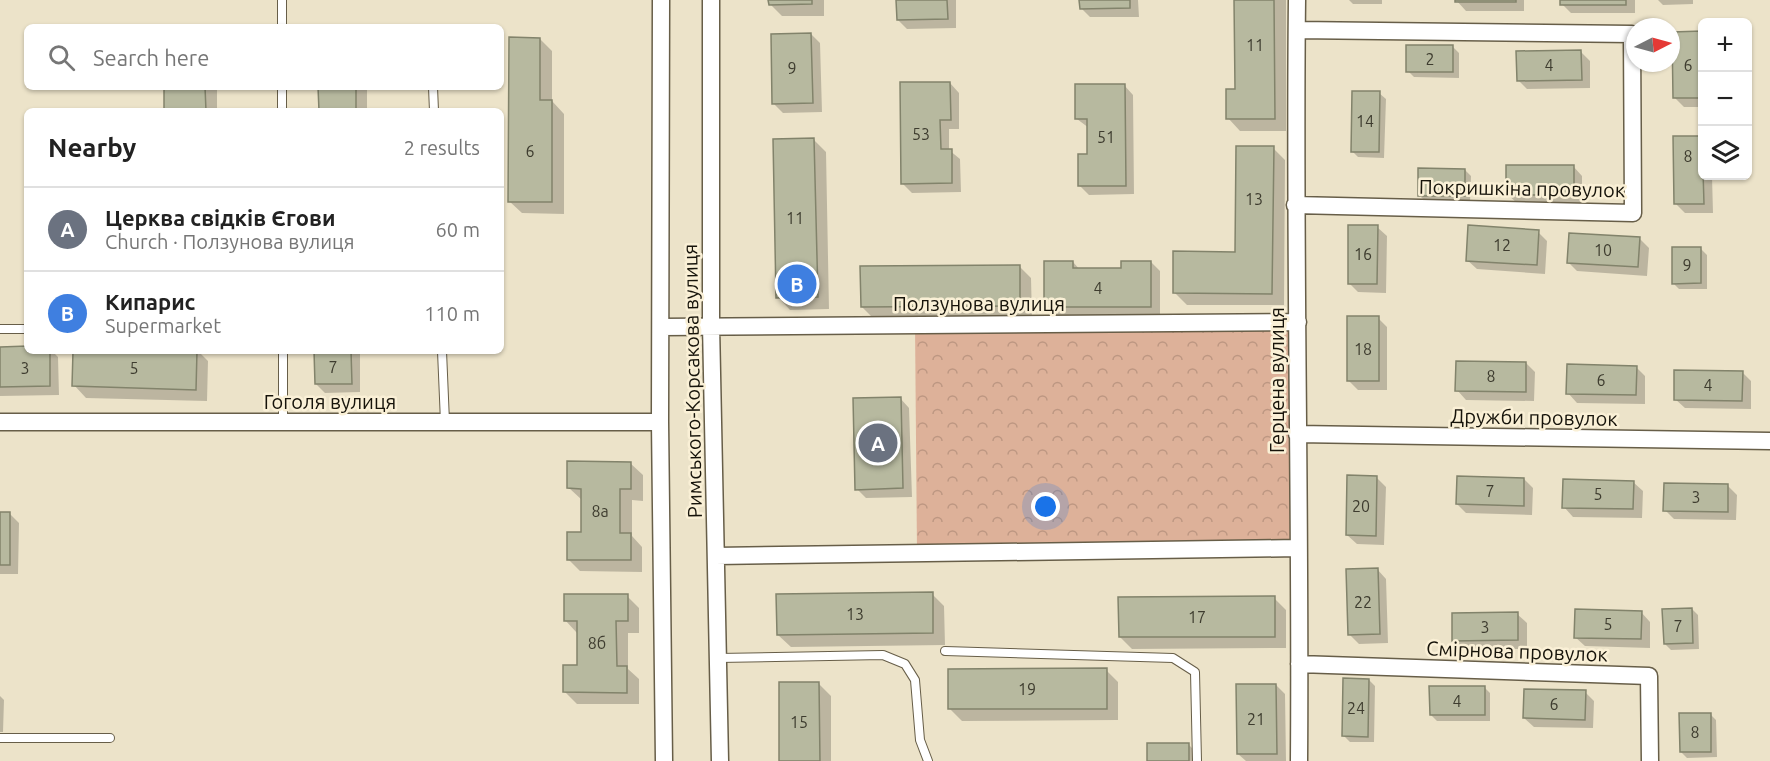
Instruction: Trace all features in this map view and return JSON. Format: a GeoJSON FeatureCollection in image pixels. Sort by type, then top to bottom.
{"type":"FeatureCollection","features":[{"type":"Feature","properties":{"kind":"street","name":"Римського-Корсакова вулиця"},"geometry":{"type":"LineString","coordinates":[[661,0],[660,422],[664,761]]}},
{"type":"Feature","properties":{"kind":"street","name":"Римського-Корсакова вулиця"},"geometry":{"type":"LineString","coordinates":[[711,0],[711,325],[720,761]]}},
{"type":"Feature","properties":{"kind":"street","name":"Герцена вулиця"},"geometry":{"type":"LineString","coordinates":[[1297,0],[1295,206],[1298,322],[1299,761]]}},
{"type":"Feature","properties":{"kind":"street","name":"Покришкіна провулок"},"geometry":{"type":"LineString","coordinates":[[1295,206],[1633,213],[1632,34],[1297,30]]}},
{"type":"Feature","properties":{"kind":"street","name":"Ползунова вулиця"},"geometry":{"type":"LineString","coordinates":[[661,327],[1298,322]]}},
{"type":"Feature","properties":{"kind":"street","name":"Гоголя вулиця"},"geometry":{"type":"LineString","coordinates":[[0,423],[660,422]]}},
{"type":"Feature","properties":{"kind":"street","name":"Дружби провулок"},"geometry":{"type":"LineString","coordinates":[[1297,435],[1770,441]]}},
{"type":"Feature","properties":{"kind":"street"},"geometry":{"type":"LineString","coordinates":[[716,556],[1298,548]]}},
{"type":"Feature","properties":{"kind":"street","name":"Смірнова провулок"},"geometry":{"type":"LineString","coordinates":[[1299,664],[1649,676],[1650,761]]}},
{"type":"Feature","properties":{"kind":"lane"},"geometry":{"type":"LineString","coordinates":[[282,0],[282,24]]}},
{"type":"Feature","properties":{"kind":"lane"},"geometry":{"type":"LineString","coordinates":[[282,90],[282,108]]}},
{"type":"Feature","properties":{"kind":"lane"},"geometry":{"type":"LineString","coordinates":[[433,90],[434,108]]}},
{"type":"Feature","properties":{"kind":"lane"},"geometry":{"type":"LineString","coordinates":[[0,329],[24,329]]}},
{"type":"Feature","properties":{"kind":"lane"},"geometry":{"type":"LineString","coordinates":[[283,354],[283,422]]}},
{"type":"Feature","properties":{"kind":"lane"},"geometry":{"type":"LineString","coordinates":[[442,354],[445,422]]}},
{"type":"Feature","properties":{"kind":"lane"},"geometry":{"type":"LineString","coordinates":[[945,651],[1173,658],[1195,672],[1197,761]]}},
{"type":"Feature","properties":{"kind":"lane"},"geometry":{"type":"LineString","coordinates":[[718,658],[883,655],[905,664],[915,680],[920,740],[928,761]]}},
{"type":"Feature","properties":{"kind":"lane"},"geometry":{"type":"LineString","coordinates":[[0,738],[110,738]]}},
{"type":"Feature","properties":{"kind":"green space"},"geometry":{"type":"Polygon","coordinates":[[[1298,322],[1298,548],[917,553],[915,324],[1298,322]]]}},
{"type":"Feature","properties":{"kind":"building"},"geometry":{"type":"Polygon","coordinates":[[[768,0],[812,0],[812,4],[769,5],[768,0]]]}},
{"type":"Feature","properties":{"kind":"building"},"geometry":{"type":"Polygon","coordinates":[[[896,0],[947,0],[948,19],[897,20],[896,0]]]}},
{"type":"Feature","properties":{"kind":"building"},"geometry":{"type":"Polygon","coordinates":[[[1079,0],[1130,0],[1130,8],[1080,9],[1079,0]]]}},
{"type":"Feature","properties":{"kind":"building"},"geometry":{"type":"Polygon","coordinates":[[[1234,0],[1274,0],[1275,119],[1226,119],[1226,89],[1235,89],[1234,0]]]}},
{"type":"Feature","properties":{"kind":"building"},"geometry":{"type":"Polygon","coordinates":[[[1455,0],[1516,0],[1516,2],[1455,2],[1455,0]]]}},
{"type":"Feature","properties":{"kind":"building"},"geometry":{"type":"Polygon","coordinates":[[[1560,0],[1626,0],[1626,5],[1560,5],[1560,0]]]}},
{"type":"Feature","properties":{"kind":"building"},"geometry":{"type":"Polygon","coordinates":[[[1698,31],[1698,98],[1673,98],[1673,72],[1680,72],[1680,32],[1698,31]]]}},
{"type":"Feature","properties":{"kind":"building"},"geometry":{"type":"Polygon","coordinates":[[[811,33],[813,103],[772,104],[771,34],[811,33]]]}},
{"type":"Feature","properties":{"kind":"building"},"geometry":{"type":"Polygon","coordinates":[[[509,37],[540,38],[540,100],[552,100],[552,202],[508,202],[509,37]]]}},
{"type":"Feature","properties":{"kind":"building"},"geometry":{"type":"Polygon","coordinates":[[[1406,45],[1453,45],[1453,72],[1406,72],[1406,45]]]}},
{"type":"Feature","properties":{"kind":"building"},"geometry":{"type":"Polygon","coordinates":[[[1581,50],[1582,80],[1517,81],[1516,51],[1581,50]]]}},
{"type":"Feature","properties":{"kind":"building"},"geometry":{"type":"Polygon","coordinates":[[[900,82],[950,82],[951,120],[940,120],[941,149],[952,149],[952,183],[901,184],[900,82]]]}},
{"type":"Feature","properties":{"kind":"building"},"geometry":{"type":"Polygon","coordinates":[[[1075,84],[1125,84],[1126,186],[1078,186],[1078,154],[1087,154],[1087,119],[1075,119],[1075,84]]]}},
{"type":"Feature","properties":{"kind":"building"},"geometry":{"type":"Polygon","coordinates":[[[164,90],[205,90],[206,108],[164,108],[164,90]]]}},
{"type":"Feature","properties":{"kind":"building"},"geometry":{"type":"Polygon","coordinates":[[[318,90],[356,90],[356,108],[319,108],[318,90]]]}},
{"type":"Feature","properties":{"kind":"building"},"geometry":{"type":"Polygon","coordinates":[[[1352,91],[1380,91],[1379,152],[1351,152],[1352,91]]]}},
{"type":"Feature","properties":{"kind":"building"},"geometry":{"type":"Polygon","coordinates":[[[1673,136],[1698,136],[1698,180],[1703,180],[1704,204],[1674,204],[1673,136]]]}},
{"type":"Feature","properties":{"kind":"building"},"geometry":{"type":"Polygon","coordinates":[[[814,138],[818,297],[776,298],[773,139],[814,138]]]}},
{"type":"Feature","properties":{"kind":"building"},"geometry":{"type":"Polygon","coordinates":[[[1236,146],[1274,146],[1272,294],[1173,293],[1173,251],[1235,252],[1236,146]]]}},
{"type":"Feature","properties":{"kind":"building"},"geometry":{"type":"Polygon","coordinates":[[[1506,165],[1574,165],[1574,195],[1506,195],[1506,165]]]}},
{"type":"Feature","properties":{"kind":"building"},"geometry":{"type":"Polygon","coordinates":[[[1418,168],[1465,169],[1465,196],[1418,196],[1418,168]]]}},
{"type":"Feature","properties":{"kind":"building"},"geometry":{"type":"Polygon","coordinates":[[[1348,225],[1378,225],[1377,284],[1348,284],[1348,225]]]}},
{"type":"Feature","properties":{"kind":"building"},"geometry":{"type":"Polygon","coordinates":[[[1468,225],[1539,230],[1537,265],[1466,261],[1468,225]]]}},
{"type":"Feature","properties":{"kind":"building"},"geometry":{"type":"Polygon","coordinates":[[[1569,233],[1640,237],[1638,267],[1567,263],[1569,233]]]}},
{"type":"Feature","properties":{"kind":"building"},"geometry":{"type":"Polygon","coordinates":[[[1672,247],[1701,247],[1701,283],[1672,284],[1672,247]]]}},
{"type":"Feature","properties":{"kind":"building"},"geometry":{"type":"Polygon","coordinates":[[[1044,261],[1073,261],[1073,268],[1121,268],[1121,261],[1151,261],[1151,307],[1044,307],[1044,261]]]}},
{"type":"Feature","properties":{"kind":"building"},"geometry":{"type":"Polygon","coordinates":[[[1020,265],[1020,306],[861,307],[860,266],[1020,265]]]}},
{"type":"Feature","properties":{"kind":"building"},"geometry":{"type":"Polygon","coordinates":[[[1347,316],[1379,316],[1379,381],[1347,381],[1347,316]]]}},
{"type":"Feature","properties":{"kind":"building"},"geometry":{"type":"Polygon","coordinates":[[[24,346],[24,354],[50,354],[50,386],[0,387],[0,347],[24,346]]]}},
{"type":"Feature","properties":{"kind":"building"},"geometry":{"type":"Polygon","coordinates":[[[73,354],[197,354],[196,390],[72,386],[73,354]]]}},
{"type":"Feature","properties":{"kind":"building"},"geometry":{"type":"Polygon","coordinates":[[[314,354],[351,354],[352,384],[315,384],[314,354]]]}},
{"type":"Feature","properties":{"kind":"building"},"geometry":{"type":"Polygon","coordinates":[[[1456,361],[1526,362],[1526,392],[1455,391],[1456,361]]]}},
{"type":"Feature","properties":{"kind":"building"},"geometry":{"type":"Polygon","coordinates":[[[1567,364],[1637,366],[1636,395],[1566,394],[1567,364]]]}},
{"type":"Feature","properties":{"kind":"building"},"geometry":{"type":"Polygon","coordinates":[[[1674,370],[1743,371],[1742,401],[1674,400],[1674,370]]]}},
{"type":"Feature","properties":{"kind":"building"},"geometry":{"type":"Polygon","coordinates":[[[901,397],[903,488],[855,490],[853,398],[901,397]]]}},
{"type":"Feature","properties":{"kind":"building"},"geometry":{"type":"Polygon","coordinates":[[[567,461],[631,462],[631,489],[620,489],[620,533],[631,533],[631,560],[567,560],[567,532],[581,532],[581,489],[567,488],[567,461]]]}},
{"type":"Feature","properties":{"kind":"building"},"geometry":{"type":"Polygon","coordinates":[[[1347,475],[1377,476],[1376,536],[1346,535],[1347,475]]]}},
{"type":"Feature","properties":{"kind":"building"},"geometry":{"type":"Polygon","coordinates":[[[1457,476],[1524,478],[1524,506],[1456,504],[1457,476]]]}},
{"type":"Feature","properties":{"kind":"building"},"geometry":{"type":"Polygon","coordinates":[[[1563,479],[1634,481],[1633,509],[1562,508],[1563,479]]]}},
{"type":"Feature","properties":{"kind":"building"},"geometry":{"type":"Polygon","coordinates":[[[1664,483],[1728,484],[1728,512],[1663,511],[1664,483]]]}},
{"type":"Feature","properties":{"kind":"building"},"geometry":{"type":"Polygon","coordinates":[[[0,512],[10,512],[10,565],[0,565],[0,512]]]}},
{"type":"Feature","properties":{"kind":"building"},"geometry":{"type":"Polygon","coordinates":[[[1378,568],[1380,634],[1348,635],[1346,569],[1378,568]]]}},
{"type":"Feature","properties":{"kind":"building"},"geometry":{"type":"Polygon","coordinates":[[[933,592],[933,633],[777,635],[776,594],[933,592]]]}},
{"type":"Feature","properties":{"kind":"building"},"geometry":{"type":"Polygon","coordinates":[[[564,594],[628,594],[628,621],[616,621],[617,666],[627,666],[627,693],[563,692],[563,665],[577,665],[577,621],[564,621],[564,594]]]}},
{"type":"Feature","properties":{"kind":"building"},"geometry":{"type":"Polygon","coordinates":[[[1275,596],[1275,637],[1119,637],[1118,597],[1275,596]]]}},
{"type":"Feature","properties":{"kind":"building"},"geometry":{"type":"Polygon","coordinates":[[[1692,608],[1693,643],[1664,644],[1662,609],[1692,608]]]}},
{"type":"Feature","properties":{"kind":"building"},"geometry":{"type":"Polygon","coordinates":[[[1575,609],[1642,611],[1641,639],[1574,638],[1575,609]]]}},
{"type":"Feature","properties":{"kind":"building"},"geometry":{"type":"Polygon","coordinates":[[[1518,612],[1518,640],[1452,641],[1452,613],[1518,612]]]}},
{"type":"Feature","properties":{"kind":"building"},"geometry":{"type":"Polygon","coordinates":[[[1107,668],[1107,709],[948,709],[948,669],[1107,668]]]}},
{"type":"Feature","properties":{"kind":"building"},"geometry":{"type":"Polygon","coordinates":[[[1343,678],[1369,679],[1368,737],[1342,736],[1343,678]]]}},
{"type":"Feature","properties":{"kind":"building"},"geometry":{"type":"Polygon","coordinates":[[[779,682],[819,682],[820,761],[779,761],[779,682]]]}},
{"type":"Feature","properties":{"kind":"building"},"geometry":{"type":"Polygon","coordinates":[[[1236,684],[1276,684],[1277,754],[1237,754],[1236,684]]]}},
{"type":"Feature","properties":{"kind":"building"},"geometry":{"type":"Polygon","coordinates":[[[1429,686],[1485,686],[1485,715],[1430,715],[1429,686]]]}},
{"type":"Feature","properties":{"kind":"building"},"geometry":{"type":"Polygon","coordinates":[[[1524,689],[1586,690],[1585,720],[1523,718],[1524,689]]]}},
{"type":"Feature","properties":{"kind":"building"},"geometry":{"type":"Polygon","coordinates":[[[1679,713],[1711,713],[1711,752],[1680,752],[1679,713]]]}},
{"type":"Feature","properties":{"kind":"building"},"geometry":{"type":"Polygon","coordinates":[[[1147,743],[1189,743],[1189,761],[1147,761],[1147,743]]]}},
{"type":"Feature","properties":{"kind":"place","name":"Кипарис"},"geometry":{"type":"Point","coordinates":[797,284]}},
{"type":"Feature","properties":{"kind":"place","name":"Церква свідків Єгови"},"geometry":{"type":"Point","coordinates":[878,443]}}]}
